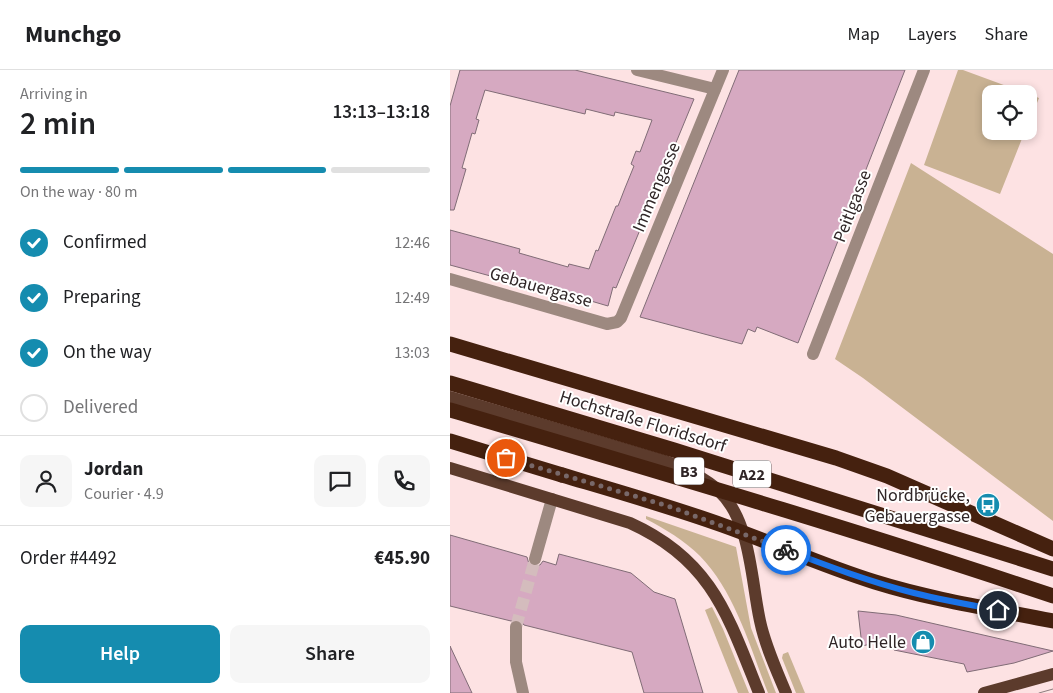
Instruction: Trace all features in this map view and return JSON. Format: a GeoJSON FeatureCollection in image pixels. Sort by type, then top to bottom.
{"type":"FeatureCollection","features":[{"type":"Feature","properties":{"kind":"highway"},"geometry":{"type":"LineString","coordinates":[[450,344],[813,450],[864,468],[1053,549]]}},
{"type":"Feature","properties":{"kind":"highway","name":"Hochstraße Floridsdorf"},"geometry":{"type":"LineString","coordinates":[[450,383],[712,462],[1053,569]]}},
{"type":"Feature","properties":{"kind":"highway","name":"A22"},"geometry":{"type":"LineString","coordinates":[[450,410],[934,556],[1053,596]]}},
{"type":"Feature","properties":{"kind":"highway"},"geometry":{"type":"LineString","coordinates":[[450,441],[668,506],[838,570],[876,582],[959,603],[1053,621]]}},
{"type":"Feature","properties":{"kind":"main road","name":"B3"},"geometry":{"type":"LineString","coordinates":[[450,397],[662,460],[693,473],[718,489],[738,519],[743,534],[760,622],[786,693]]}},
{"type":"Feature","properties":{"kind":"main road"},"geometry":{"type":"LineString","coordinates":[[450,468],[608,515],[639,527],[664,540],[703,576],[726,613],[759,693]]}},
{"type":"Feature","properties":{"kind":"main road"},"geometry":{"type":"LineString","coordinates":[[984,693],[1053,674]]}},
{"type":"Feature","properties":{"kind":"street"},"geometry":{"type":"LineString","coordinates":[[638,70],[715,89]]}},
{"type":"Feature","properties":{"kind":"street","name":"Immengasse"},"geometry":{"type":"LineString","coordinates":[[621,318],[723,70]]}},
{"type":"Feature","properties":{"kind":"street","name":"Peitlgasse"},"geometry":{"type":"LineString","coordinates":[[813,354],[924,70]]}},
{"type":"Feature","properties":{"kind":"street","name":"Gebauergasse"},"geometry":{"type":"LineString","coordinates":[[450,280],[607,324],[617,322],[621,318]]}},
{"type":"Feature","properties":{"kind":"street"},"geometry":{"type":"LineString","coordinates":[[535,559],[552,498]]}},
{"type":"Feature","properties":{"kind":"street"},"geometry":{"type":"LineString","coordinates":[[516,627],[516,662],[523,693]]}},
{"type":"Feature","properties":{"kind":"shaded area"},"geometry":{"type":"Polygon","coordinates":[[[958,70],[963,70],[1004,85],[982,85],[982,140],[1021,140],[1000,194],[924,165],[958,70]]]}},
{"type":"Feature","properties":{"kind":"shaded area"},"geometry":{"type":"Polygon","coordinates":[[[911,163],[1053,254],[1053,521],[835,359],[911,163]]]}},
{"type":"Feature","properties":{"kind":"shaded area"},"geometry":{"type":"Polygon","coordinates":[[[646,516],[736,547],[751,628],[776,693],[768,693],[732,603],[712,570],[687,545],[646,519],[646,516]]]}},
{"type":"Feature","properties":{"kind":"shaded area"},"geometry":{"type":"Polygon","coordinates":[[[712,607],[749,693],[738,693],[705,610],[712,607]]]}},
{"type":"Feature","properties":{"kind":"shaded area"},"geometry":{"type":"Polygon","coordinates":[[[788,652],[805,693],[796,693],[782,658],[783,654],[788,652]]]}},
{"type":"Feature","properties":{"kind":"building"},"geometry":{"type":"Polygon","coordinates":[[[460,70],[575,70],[694,99],[616,288],[613,287],[608,306],[591,301],[590,303],[450,265],[450,230],[520,249],[519,253],[568,267],[569,264],[589,269],[634,166],[631,164],[636,151],[640,152],[652,120],[615,112],[614,116],[586,109],[585,114],[485,90],[476,119],[479,120],[475,134],[472,133],[462,168],[466,169],[454,210],[450,210],[450,106],[460,70]]]}},
{"type":"Feature","properties":{"kind":"building"},"geometry":{"type":"Polygon","coordinates":[[[739,70],[905,70],[798,343],[757,327],[755,332],[748,329],[742,344],[640,317],[739,70]]]}},
{"type":"Feature","properties":{"kind":"building"},"geometry":{"type":"Polygon","coordinates":[[[450,535],[527,557],[529,564],[533,567],[540,565],[543,561],[556,565],[559,554],[631,573],[654,592],[675,599],[703,693],[644,693],[632,652],[524,625],[520,620],[511,621],[450,606],[450,535]]]}},
{"type":"Feature","properties":{"kind":"building"},"geometry":{"type":"Polygon","coordinates":[[[858,611],[896,615],[1053,651],[1014,663],[967,672],[964,664],[894,650],[897,638],[862,646],[858,611]]]}},
{"type":"Feature","properties":{"kind":"building"},"geometry":{"type":"Polygon","coordinates":[[[450,646],[472,693],[450,693],[450,646]]]}},
{"type":"Feature","properties":{"kind":"tunnel"},"geometry":{"type":"LineString","coordinates":[[516,627],[535,559]]}},
{"type":"Feature","properties":{"kind":"tram line"},"geometry":{"type":"LineString","coordinates":[[1039,693],[1053,689]]}},
{"type":"Feature","properties":{"kind":"way so far"},"geometry":{"type":"LineString","coordinates":[[506,458],[668,506],[786,550]]}},
{"type":"Feature","properties":{"kind":"place","name":"Nordbrücke, Gebauergasse"},"geometry":{"type":"Point","coordinates":[988,505]}},
{"type":"Feature","properties":{"kind":"place","name":"Auto Helle"},"geometry":{"type":"Point","coordinates":[923,642]}},
{"type":"Feature","properties":{"kind":"route"},"geometry":{"type":"LineString","coordinates":[[786,550],[838,570],[914,593],[998,610]]}}]}
